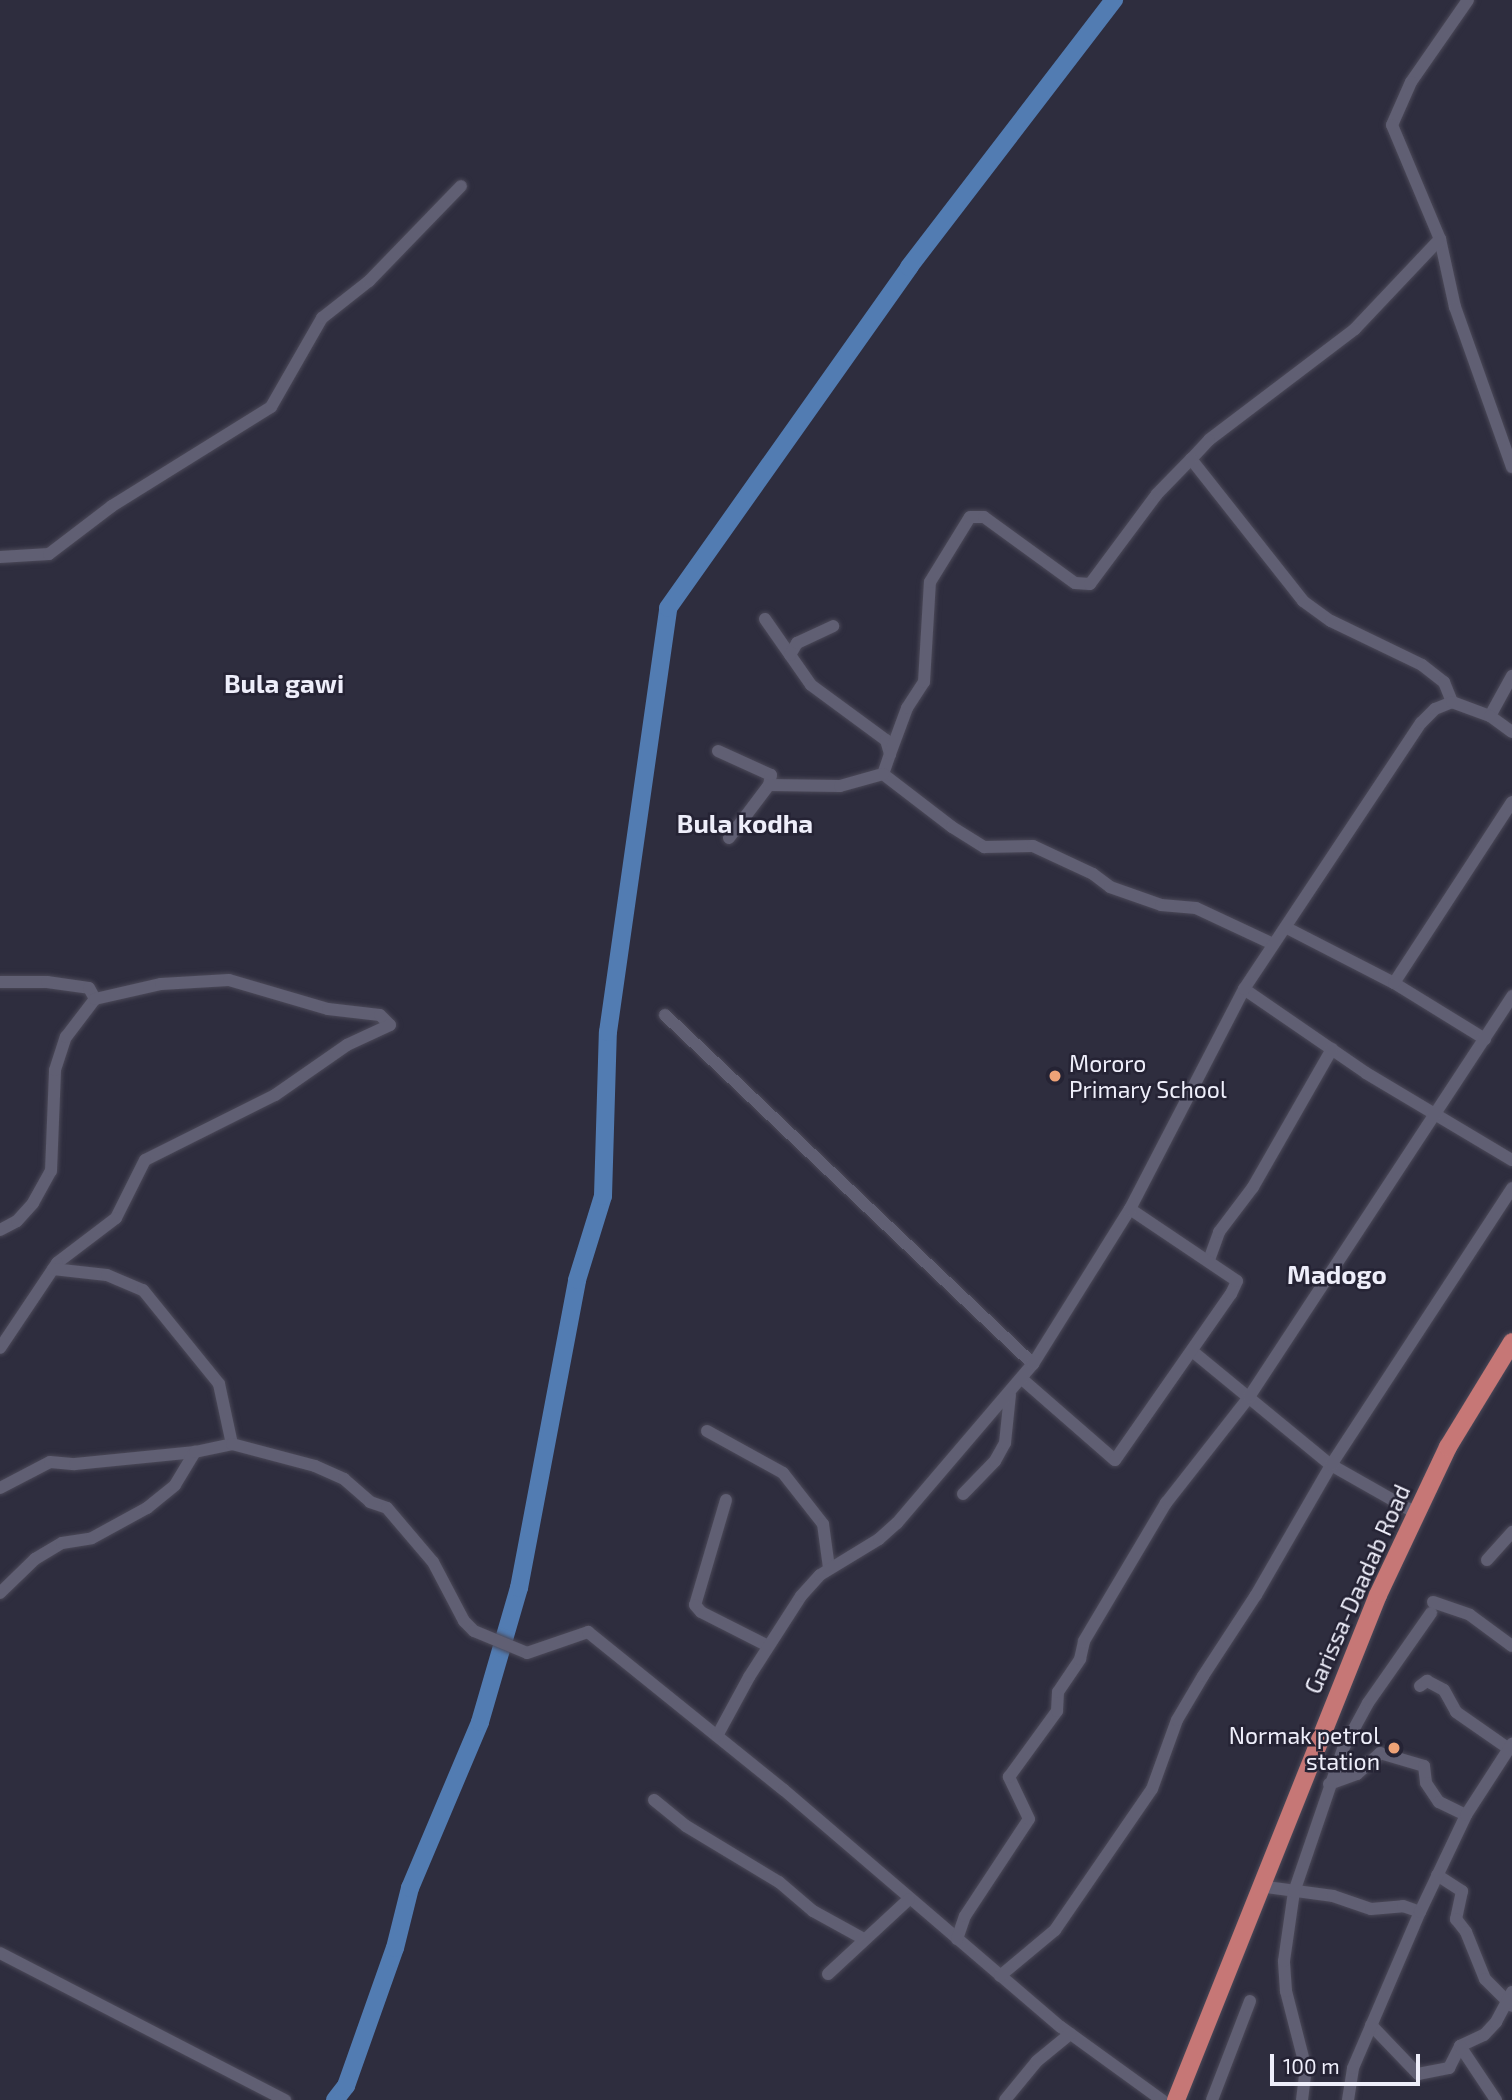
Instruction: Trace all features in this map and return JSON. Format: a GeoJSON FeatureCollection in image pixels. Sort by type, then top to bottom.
{"type":"FeatureCollection","features":[{"type":"Feature","properties":{"kind":"highway","name":"Garissa-Daadab Road"},"geometry":{"type":"LineString","coordinates":[[1176,2100],[1360,1636],[1448,1447],[1512,1342]]}},
{"type":"Feature","properties":{"kind":"street"},"geometry":{"type":"LineString","coordinates":[[1468,0],[1411,82],[1392,125],[1440,239],[1455,307],[1512,467]]}},
{"type":"Feature","properties":{"kind":"street"},"geometry":{"type":"LineString","coordinates":[[0,557],[49,554],[112,506],[271,407],[322,318],[369,281],[461,186]]}},
{"type":"Feature","properties":{"kind":"street"},"geometry":{"type":"LineString","coordinates":[[883,774],[907,708],[924,682],[930,582],[970,517],[984,517],[1076,583],[1090,584],[1157,494],[1209,440],[1355,329],[1440,239]]}},
{"type":"Feature","properties":{"kind":"street"},"geometry":{"type":"LineString","coordinates":[[1191,459],[1303,601],[1331,621],[1422,665],[1444,682],[1452,702]]}},
{"type":"Feature","properties":{"kind":"street"},"geometry":{"type":"LineString","coordinates":[[765,619],[811,685],[877,731],[890,754]]}},
{"type":"Feature","properties":{"kind":"street"},"geometry":{"type":"LineString","coordinates":[[790,655],[797,643],[833,626]]}},
{"type":"Feature","properties":{"kind":"street"},"geometry":{"type":"LineString","coordinates":[[1490,716],[1512,676]]}},
{"type":"Feature","properties":{"kind":"street"},"geometry":{"type":"LineString","coordinates":[[717,1736],[768,1646],[801,1596],[829,1569],[879,1539],[897,1523],[1010,1395],[1033,1364],[1130,1209],[1244,989],[1421,723],[1435,709],[1452,702],[1490,716],[1512,732]]}},
{"type":"Feature","properties":{"kind":"street"},"geometry":{"type":"LineString","coordinates":[[718,751],[771,775],[769,785],[729,838]]}},
{"type":"Feature","properties":{"kind":"street"},"geometry":{"type":"LineString","coordinates":[[769,785],[840,786],[883,774]]}},
{"type":"Feature","properties":{"kind":"street"},"geometry":{"type":"LineString","coordinates":[[883,774],[984,847],[1033,846],[1093,874],[1110,887],[1161,905],[1196,908],[1273,944]]}},
{"type":"Feature","properties":{"kind":"street"},"geometry":{"type":"LineString","coordinates":[[1394,983],[1512,802]]}},
{"type":"Feature","properties":{"kind":"street"},"geometry":{"type":"LineString","coordinates":[[1287,928],[1394,983],[1485,1039]]}},
{"type":"Feature","properties":{"kind":"street"},"geometry":{"type":"LineString","coordinates":[[0,1230],[17,1221],[33,1203],[51,1171],[55,1070],[66,1037],[95,999],[162,984],[229,980],[328,1009],[380,1015],[390,1025],[347,1045],[275,1095],[145,1160],[116,1218],[53,1269],[0,1348]]}},
{"type":"Feature","properties":{"kind":"street"},"geometry":{"type":"LineString","coordinates":[[0,982],[47,982],[89,988],[95,999]]}},
{"type":"Feature","properties":{"kind":"street"},"geometry":{"type":"LineString","coordinates":[[1244,989],[1332,1049],[1512,1160]]}},
{"type":"Feature","properties":{"kind":"street"},"geometry":{"type":"LineString","coordinates":[[957,1939],[965,1916],[1029,1819],[1009,1777],[1020,1756],[1057,1711],[1058,1692],[1080,1658],[1084,1641],[1166,1503],[1248,1397],[1512,996]]}},
{"type":"Feature","properties":{"kind":"street"},"geometry":{"type":"LineString","coordinates":[[665,1015],[1033,1364]]}},
{"type":"Feature","properties":{"kind":"street"},"geometry":{"type":"LineString","coordinates":[[1209,1261],[1219,1232],[1253,1187],[1332,1049]]}},
{"type":"Feature","properties":{"kind":"street"},"geometry":{"type":"LineString","coordinates":[[1000,1976],[1055,1930],[1152,1789],[1177,1720],[1331,1465],[1512,1188]]}},
{"type":"Feature","properties":{"kind":"street"},"geometry":{"type":"LineString","coordinates":[[1022,1379],[1115,1461],[1237,1281],[1130,1209]]}},
{"type":"Feature","properties":{"kind":"street"},"geometry":{"type":"LineString","coordinates":[[53,1269],[107,1275],[143,1290],[219,1384],[232,1444]]}},
{"type":"Feature","properties":{"kind":"street"},"geometry":{"type":"LineString","coordinates":[[1192,1351],[1331,1465],[1416,1513]]}},
{"type":"Feature","properties":{"kind":"street"},"geometry":{"type":"LineString","coordinates":[[963,1494],[995,1461],[1005,1443],[1010,1395]]}},
{"type":"Feature","properties":{"kind":"street"},"geometry":{"type":"LineString","coordinates":[[707,1431],[783,1473],[823,1524],[829,1569]]}},
{"type":"Feature","properties":{"kind":"street"},"geometry":{"type":"LineString","coordinates":[[0,1489],[50,1462],[75,1464],[195,1452],[232,1444],[315,1466],[344,1479],[370,1502],[387,1508],[433,1562],[464,1621],[474,1631],[527,1653],[587,1632],[717,1736],[1070,2034],[1161,2100]]}},
{"type":"Feature","properties":{"kind":"street"},"geometry":{"type":"LineString","coordinates":[[0,1593],[36,1559],[62,1543],[92,1538],[147,1508],[175,1485],[195,1452]]}},
{"type":"Feature","properties":{"kind":"street"},"geometry":{"type":"LineString","coordinates":[[726,1500],[695,1605],[701,1612],[768,1646]]}},
{"type":"Feature","properties":{"kind":"street"},"geometry":{"type":"LineString","coordinates":[[1487,1560],[1512,1532]]}},
{"type":"Feature","properties":{"kind":"street"},"geometry":{"type":"LineString","coordinates":[[1302,2100],[1306,2068],[1286,1991],[1284,1961],[1294,1892],[1326,1804],[1329,1784],[1368,1703],[1432,1607],[1470,1615],[1512,1646]]}},
{"type":"Feature","properties":{"kind":"street"},"geometry":{"type":"LineString","coordinates":[[1348,2100],[1353,2068],[1420,1912],[1466,1815],[1510,1746],[1456,1712],[1444,1690],[1427,1681],[1420,1686]]}},
{"type":"Feature","properties":{"kind":"street"},"geometry":{"type":"LineString","coordinates":[[1329,1784],[1357,1774],[1380,1753],[1424,1766],[1426,1783],[1439,1802],[1466,1815]]}},
{"type":"Feature","properties":{"kind":"street"},"geometry":{"type":"LineString","coordinates":[[654,1800],[686,1826],[779,1882],[813,1911],[864,1940]]}},
{"type":"Feature","properties":{"kind":"street"},"geometry":{"type":"LineString","coordinates":[[1371,2025],[1418,2074],[1449,2068],[1460,2046],[1484,2035],[1510,2000],[1485,1979],[1466,1932],[1456,1919],[1462,1891],[1437,1875]]}},
{"type":"Feature","properties":{"kind":"street"},"geometry":{"type":"LineString","coordinates":[[1259,1886],[1333,1896],[1371,1909],[1403,1906],[1420,1912]]}},
{"type":"Feature","properties":{"kind":"street"},"geometry":{"type":"LineString","coordinates":[[828,1974],[909,1899]]}},
{"type":"Feature","properties":{"kind":"street"},"geometry":{"type":"LineString","coordinates":[[0,1953],[285,2100]]}},
{"type":"Feature","properties":{"kind":"street"},"geometry":{"type":"LineString","coordinates":[[1212,2100],[1250,2001]]}},
{"type":"Feature","properties":{"kind":"street"},"geometry":{"type":"LineString","coordinates":[[1005,2100],[1037,2061],[1070,2034]]}},
{"type":"Feature","properties":{"kind":"street"},"geometry":{"type":"LineString","coordinates":[[1460,2046],[1496,2100]]}},
{"type":"Feature","properties":{"kind":"waterway"},"geometry":{"type":"LineString","coordinates":[[335,2100],[346,2086],[395,1948],[410,1888],[480,1722],[519,1588],[577,1280],[603,1196],[608,1032],[668,608],[909,267],[1114,0]]}},
{"type":"Feature","properties":{"kind":"place","name":"Mororo Primary School"},"geometry":{"type":"Point","coordinates":[1055,1076]}},
{"type":"Feature","properties":{"kind":"place","name":"Normak petrol station"},"geometry":{"type":"Point","coordinates":[1394,1748]}},
{"type":"Feature","properties":{"kind":"district","name":"Bula gawi"},"geometry":{"type":"Point","coordinates":[284,683]}},
{"type":"Feature","properties":{"kind":"district","name":"Bula kodha"},"geometry":{"type":"Point","coordinates":[745,823]}},
{"type":"Feature","properties":{"kind":"district","name":"Madogo"},"geometry":{"type":"Point","coordinates":[1337,1274]}}]}
